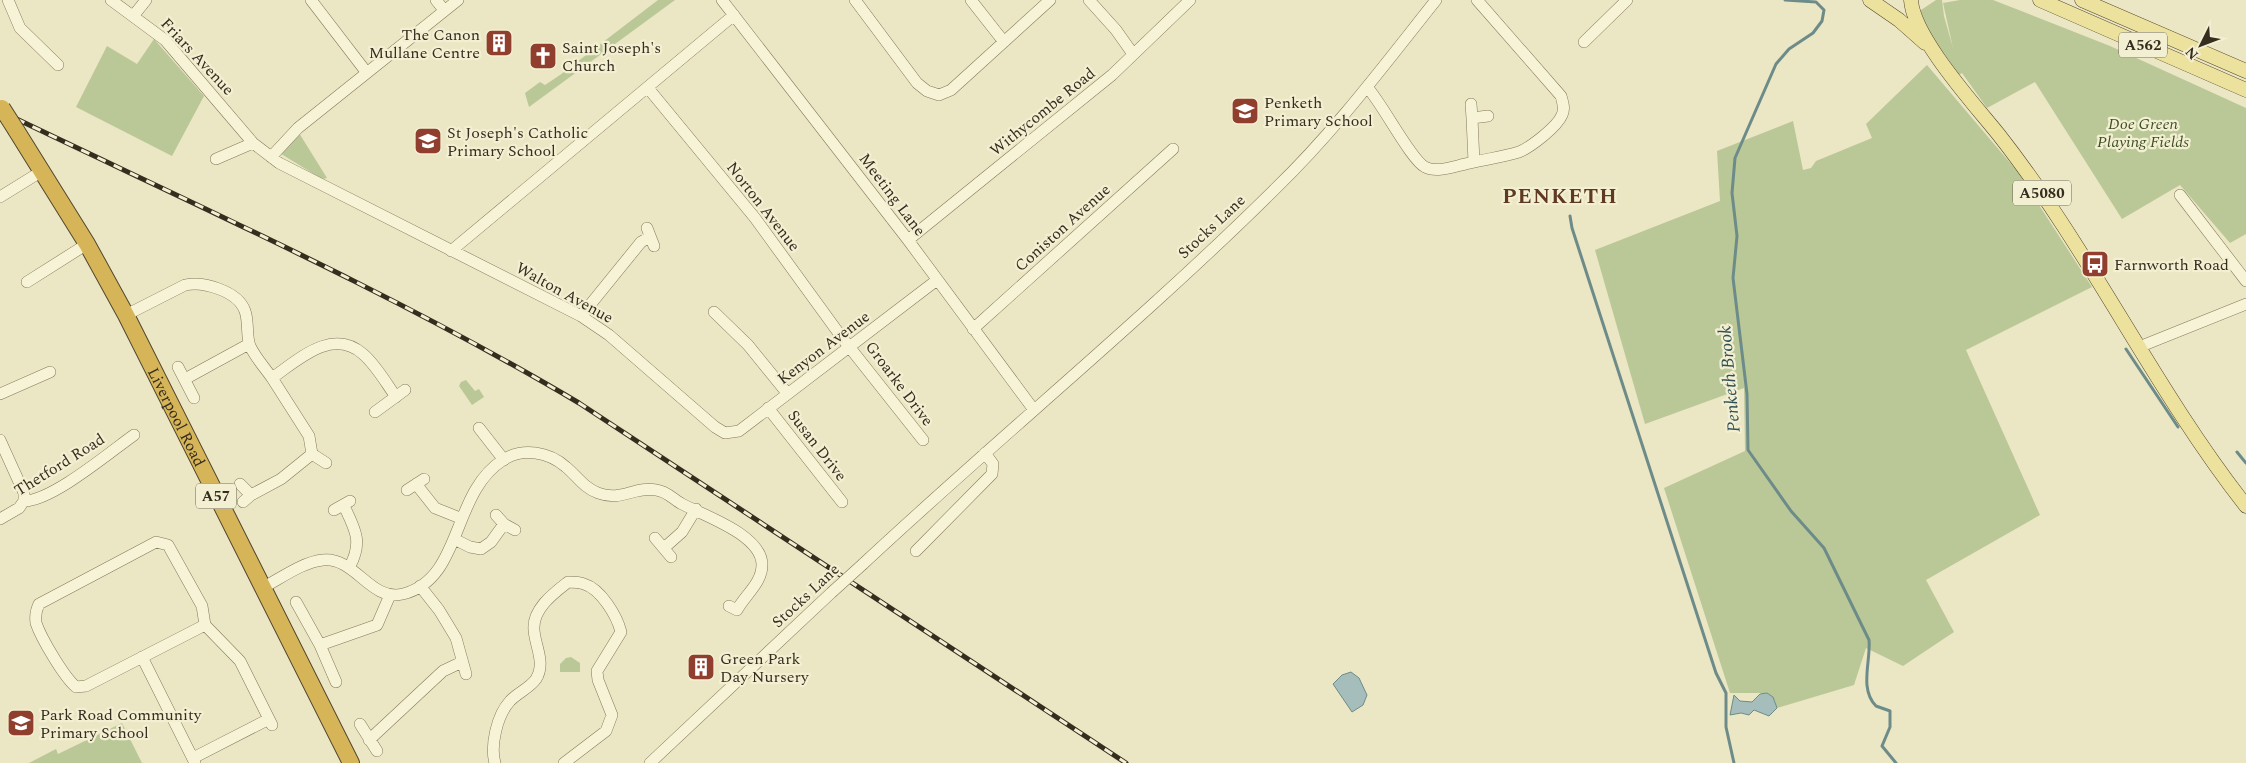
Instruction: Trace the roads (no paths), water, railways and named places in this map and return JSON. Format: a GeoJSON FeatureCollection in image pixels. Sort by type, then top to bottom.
{"type":"FeatureCollection","features":[{"type":"Feature","properties":{"kind":"highway","name":"Liverpool Road"},"geometry":{"type":"LineString","coordinates":[[1,106],[87,244],[126,315],[350,763]]}},
{"type":"Feature","properties":{"kind":"main road","name":"A5080"},"geometry":{"type":"LineString","coordinates":[[1870,0],[1899,20],[1932,48]]}},
{"type":"Feature","properties":{"kind":"main road","name":"A5080"},"geometry":{"type":"LineString","coordinates":[[1911,0],[1913,12],[1932,48],[2035,182],[2209,458],[2246,506]]}},
{"type":"Feature","properties":{"kind":"main road","name":"A562"},"geometry":{"type":"LineString","coordinates":[[2040,0],[2246,90]]}},
{"type":"Feature","properties":{"kind":"main road","name":"A562"},"geometry":{"type":"LineString","coordinates":[[2082,0],[2246,71]]}},
{"type":"Feature","properties":{"kind":"street"},"geometry":{"type":"LineString","coordinates":[[8,0],[20,28],[58,66]]}},
{"type":"Feature","properties":{"kind":"street","name":"Friars Avenue"},"geometry":{"type":"LineString","coordinates":[[111,0],[134,15],[165,40],[253,143],[271,157],[396,223]]}},
{"type":"Feature","properties":{"kind":"street"},"geometry":{"type":"LineString","coordinates":[[134,15],[146,0]]}},
{"type":"Feature","properties":{"kind":"street"},"geometry":{"type":"LineString","coordinates":[[311,0],[367,73]]}},
{"type":"Feature","properties":{"kind":"street"},"geometry":{"type":"LineString","coordinates":[[436,0],[444,10]]}},
{"type":"Feature","properties":{"kind":"street"},"geometry":{"type":"LineString","coordinates":[[271,157],[298,128],[458,0]]}},
{"type":"Feature","properties":{"kind":"street","name":"Meeting Lane"},"geometry":{"type":"LineString","coordinates":[[722,0],[908,240],[1034,410]]}},
{"type":"Feature","properties":{"kind":"street"},"geometry":{"type":"LineString","coordinates":[[855,0],[916,83],[927,91],[939,95],[951,90],[1050,0]]}},
{"type":"Feature","properties":{"kind":"street"},"geometry":{"type":"LineString","coordinates":[[971,0],[1004,42]]}},
{"type":"Feature","properties":{"kind":"street"},"geometry":{"type":"LineString","coordinates":[[1089,0],[1116,30],[1133,54]]}},
{"type":"Feature","properties":{"kind":"street","name":"Withycombe Road"},"geometry":{"type":"LineString","coordinates":[[908,240],[1112,75],[1190,0]]}},
{"type":"Feature","properties":{"kind":"street","name":"Stocks Lane"},"geometry":{"type":"LineString","coordinates":[[650,763],[831,593],[1277,188],[1366,87],[1436,0]]}},
{"type":"Feature","properties":{"kind":"street"},"geometry":{"type":"LineString","coordinates":[[1366,87],[1380,102],[1415,157],[1425,167],[1438,169],[1525,149],[1555,125],[1564,110],[1561,96],[1478,0]]}},
{"type":"Feature","properties":{"kind":"street"},"geometry":{"type":"LineString","coordinates":[[1584,42],[1627,0]]}},
{"type":"Feature","properties":{"kind":"street"},"geometry":{"type":"LineString","coordinates":[[452,251],[734,16]]}},
{"type":"Feature","properties":{"kind":"street","name":"Norton Avenue"},"geometry":{"type":"LineString","coordinates":[[648,88],[755,218],[851,346]]}},
{"type":"Feature","properties":{"kind":"street"},"geometry":{"type":"LineString","coordinates":[[1471,104],[1474,162]]}},
{"type":"Feature","properties":{"kind":"street"},"geometry":{"type":"LineString","coordinates":[[1472,118],[1488,116]]}},
{"type":"Feature","properties":{"kind":"street"},"geometry":{"type":"LineString","coordinates":[[216,158],[253,143]]}},
{"type":"Feature","properties":{"kind":"street","name":"Coniston Avenue"},"geometry":{"type":"LineString","coordinates":[[973,329],[1173,149]]}},
{"type":"Feature","properties":{"kind":"street"},"geometry":{"type":"LineString","coordinates":[[0,197],[42,171]]}},
{"type":"Feature","properties":{"kind":"street"},"geometry":{"type":"LineString","coordinates":[[2180,195],[2246,281]]}},
{"type":"Feature","properties":{"kind":"street","name":"Walton Avenue"},"geometry":{"type":"LineString","coordinates":[[396,223],[581,316],[609,335],[725,434]]}},
{"type":"Feature","properties":{"kind":"street"},"geometry":{"type":"LineString","coordinates":[[581,316],[641,242],[650,237]]}},
{"type":"Feature","properties":{"kind":"street"},"geometry":{"type":"LineString","coordinates":[[27,282],[87,244]]}},
{"type":"Feature","properties":{"kind":"street","name":"Kenyon Avenue"},"geometry":{"type":"LineString","coordinates":[[725,434],[739,431],[786,393],[938,280]]}},
{"type":"Feature","properties":{"kind":"street"},"geometry":{"type":"LineString","coordinates":[[126,315],[185,285],[195,283],[208,285],[235,299],[244,309],[250,344],[309,436],[312,454],[326,463]]}},
{"type":"Feature","properties":{"kind":"street"},"geometry":{"type":"LineString","coordinates":[[2139,347],[2246,304]]}},
{"type":"Feature","properties":{"kind":"street"},"geometry":{"type":"LineString","coordinates":[[715,311],[748,345],[786,393]]}},
{"type":"Feature","properties":{"kind":"street"},"geometry":{"type":"LineString","coordinates":[[272,378],[320,346],[334,343],[343,344],[364,354],[400,394],[375,412]]}},
{"type":"Feature","properties":{"kind":"street"},"geometry":{"type":"LineString","coordinates":[[185,379],[250,344]]}},
{"type":"Feature","properties":{"kind":"street","name":"Groarke Drive"},"geometry":{"type":"LineString","coordinates":[[851,346],[923,440]]}},
{"type":"Feature","properties":{"kind":"street"},"geometry":{"type":"LineString","coordinates":[[178,367],[194,398]]}},
{"type":"Feature","properties":{"kind":"street"},"geometry":{"type":"LineString","coordinates":[[0,394],[50,372]]}},
{"type":"Feature","properties":{"kind":"street","name":"Susan Drive"},"geometry":{"type":"LineString","coordinates":[[768,408],[842,502]]}},
{"type":"Feature","properties":{"kind":"street"},"geometry":{"type":"LineString","coordinates":[[479,428],[504,460]]}},
{"type":"Feature","properties":{"kind":"street","name":"Thetford Road"},"geometry":{"type":"LineString","coordinates":[[0,519],[19,508],[24,501],[36,499],[65,483],[134,435]]}},
{"type":"Feature","properties":{"kind":"street"},"geometry":{"type":"LineString","coordinates":[[0,440],[24,493],[24,501]]}},
{"type":"Feature","properties":{"kind":"street"},"geometry":{"type":"LineString","coordinates":[[262,588],[316,561],[333,560],[350,566],[368,584],[390,595],[403,594],[420,586],[430,579],[444,561],[454,539],[460,518],[478,485],[504,460],[525,452],[542,454],[567,468],[587,488],[598,493],[610,497],[624,496],[639,490],[657,490],[671,495],[682,504],[696,509],[739,534],[761,553],[762,576],[737,610],[729,606]]}},
{"type":"Feature","properties":{"kind":"street"},"geometry":{"type":"LineString","coordinates":[[916,555],[992,474],[993,464],[985,453]]}},
{"type":"Feature","properties":{"kind":"street"},"geometry":{"type":"LineString","coordinates":[[240,484],[247,499],[280,478],[312,454]]}},
{"type":"Feature","properties":{"kind":"street"},"geometry":{"type":"LineString","coordinates":[[416,484],[434,508],[460,518]]}},
{"type":"Feature","properties":{"kind":"street"},"geometry":{"type":"LineString","coordinates":[[343,506],[355,529],[357,540],[357,551],[350,566]]}},
{"type":"Feature","properties":{"kind":"street"},"geometry":{"type":"LineString","coordinates":[[655,538],[667,552],[696,509]]}},
{"type":"Feature","properties":{"kind":"street"},"geometry":{"type":"LineString","coordinates":[[496,515],[504,524],[515,530]]}},
{"type":"Feature","properties":{"kind":"street"},"geometry":{"type":"LineString","coordinates":[[454,539],[470,547],[481,549],[492,542],[504,524]]}},
{"type":"Feature","properties":{"kind":"street"},"geometry":{"type":"LineString","coordinates":[[142,657],[194,761],[270,722],[240,661],[206,625],[202,606],[168,545],[156,542],[39,604],[35,612],[36,624],[67,679],[76,687],[86,686],[142,657],[206,625]]}},
{"type":"Feature","properties":{"kind":"street"},"geometry":{"type":"LineString","coordinates":[[495,763],[492,753],[502,714],[509,702],[536,680],[539,671],[541,662],[533,629],[539,611],[548,599],[568,582],[585,584],[602,598],[618,618],[621,632],[597,671],[598,680],[612,715],[606,731],[564,763]]}},
{"type":"Feature","properties":{"kind":"street"},"geometry":{"type":"LineString","coordinates":[[420,586],[439,610],[456,638],[466,674]]}},
{"type":"Feature","properties":{"kind":"street"},"geometry":{"type":"LineString","coordinates":[[320,645],[377,625],[390,595]]}},
{"type":"Feature","properties":{"kind":"street"},"geometry":{"type":"LineString","coordinates":[[296,602],[320,645],[336,682]]}},
{"type":"Feature","properties":{"kind":"street"},"geometry":{"type":"LineString","coordinates":[[369,740],[443,671],[462,662]]}},
{"type":"Feature","properties":{"kind":"street"},"geometry":{"type":"LineString","coordinates":[[360,724],[378,751]]}},
{"type":"Feature","properties":{"kind":"water"},"geometry":{"type":"Polygon","coordinates":[[[1351,672],[1359,678],[1367,695],[1363,705],[1352,712],[1333,684],[1342,675],[1351,672]]]}},
{"type":"Feature","properties":{"kind":"water"},"geometry":{"type":"Polygon","coordinates":[[[1767,693],[1773,697],[1777,708],[1769,716],[1754,710],[1749,715],[1741,713],[1730,715],[1734,695],[1740,701],[1752,702],[1760,694],[1767,693]]]}},
{"type":"Feature","properties":{"kind":"waterway","name":"Penketh Brook"},"geometry":{"type":"LineString","coordinates":[[1785,0],[1816,2],[1824,10],[1822,21],[1813,33],[1789,49],[1776,64],[1735,158],[1732,193],[1737,236],[1733,278],[1747,394],[1748,450],[1791,511],[1824,548],[1869,640],[1868,691],[1876,706],[1890,711],[1890,727],[1882,746],[1896,763]]}},
{"type":"Feature","properties":{"kind":"waterway"},"geometry":{"type":"LineString","coordinates":[[1570,216],[1572,228],[1716,673],[1726,693],[1726,727],[1734,763]]}},
{"type":"Feature","properties":{"kind":"waterway"},"geometry":{"type":"LineString","coordinates":[[2126,349],[2178,427]]}},
{"type":"Feature","properties":{"kind":"waterway"},"geometry":{"type":"LineString","coordinates":[[2237,452],[2246,463]]}},
{"type":"Feature","properties":{"kind":"railway"},"geometry":{"type":"LineString","coordinates":[[0,111],[366,287],[438,324],[579,403],[1126,763]]}},
{"type":"Feature","properties":{"kind":"place","name":"The Canon Mullane Centre"},"geometry":{"type":"Point","coordinates":[499,43]}},
{"type":"Feature","properties":{"kind":"place","name":"Saint Joseph's Church"},"geometry":{"type":"Point","coordinates":[543,56]}},
{"type":"Feature","properties":{"kind":"place","name":"Penketh Primary School"},"geometry":{"type":"Point","coordinates":[1245,111]}},
{"type":"Feature","properties":{"kind":"place","name":"St Joseph's Catholic Primary School"},"geometry":{"type":"Point","coordinates":[428,141]}},
{"type":"Feature","properties":{"kind":"place","name":"Farnworth Road"},"geometry":{"type":"Point","coordinates":[2095,264]}},
{"type":"Feature","properties":{"kind":"place","name":"Green Park Day Nursery"},"geometry":{"type":"Point","coordinates":[701,667]}},
{"type":"Feature","properties":{"kind":"place","name":"Park Road Community Primary School"},"geometry":{"type":"Point","coordinates":[21,723]}},
{"type":"Feature","properties":{"kind":"district","name":"PENKETH"},"geometry":{"type":"Point","coordinates":[1560,196]}},
{"type":"Feature","properties":{"kind":"park label","name":"Doe Green Playing Fields"},"geometry":{"type":"Point","coordinates":[2143,132]}}]}
